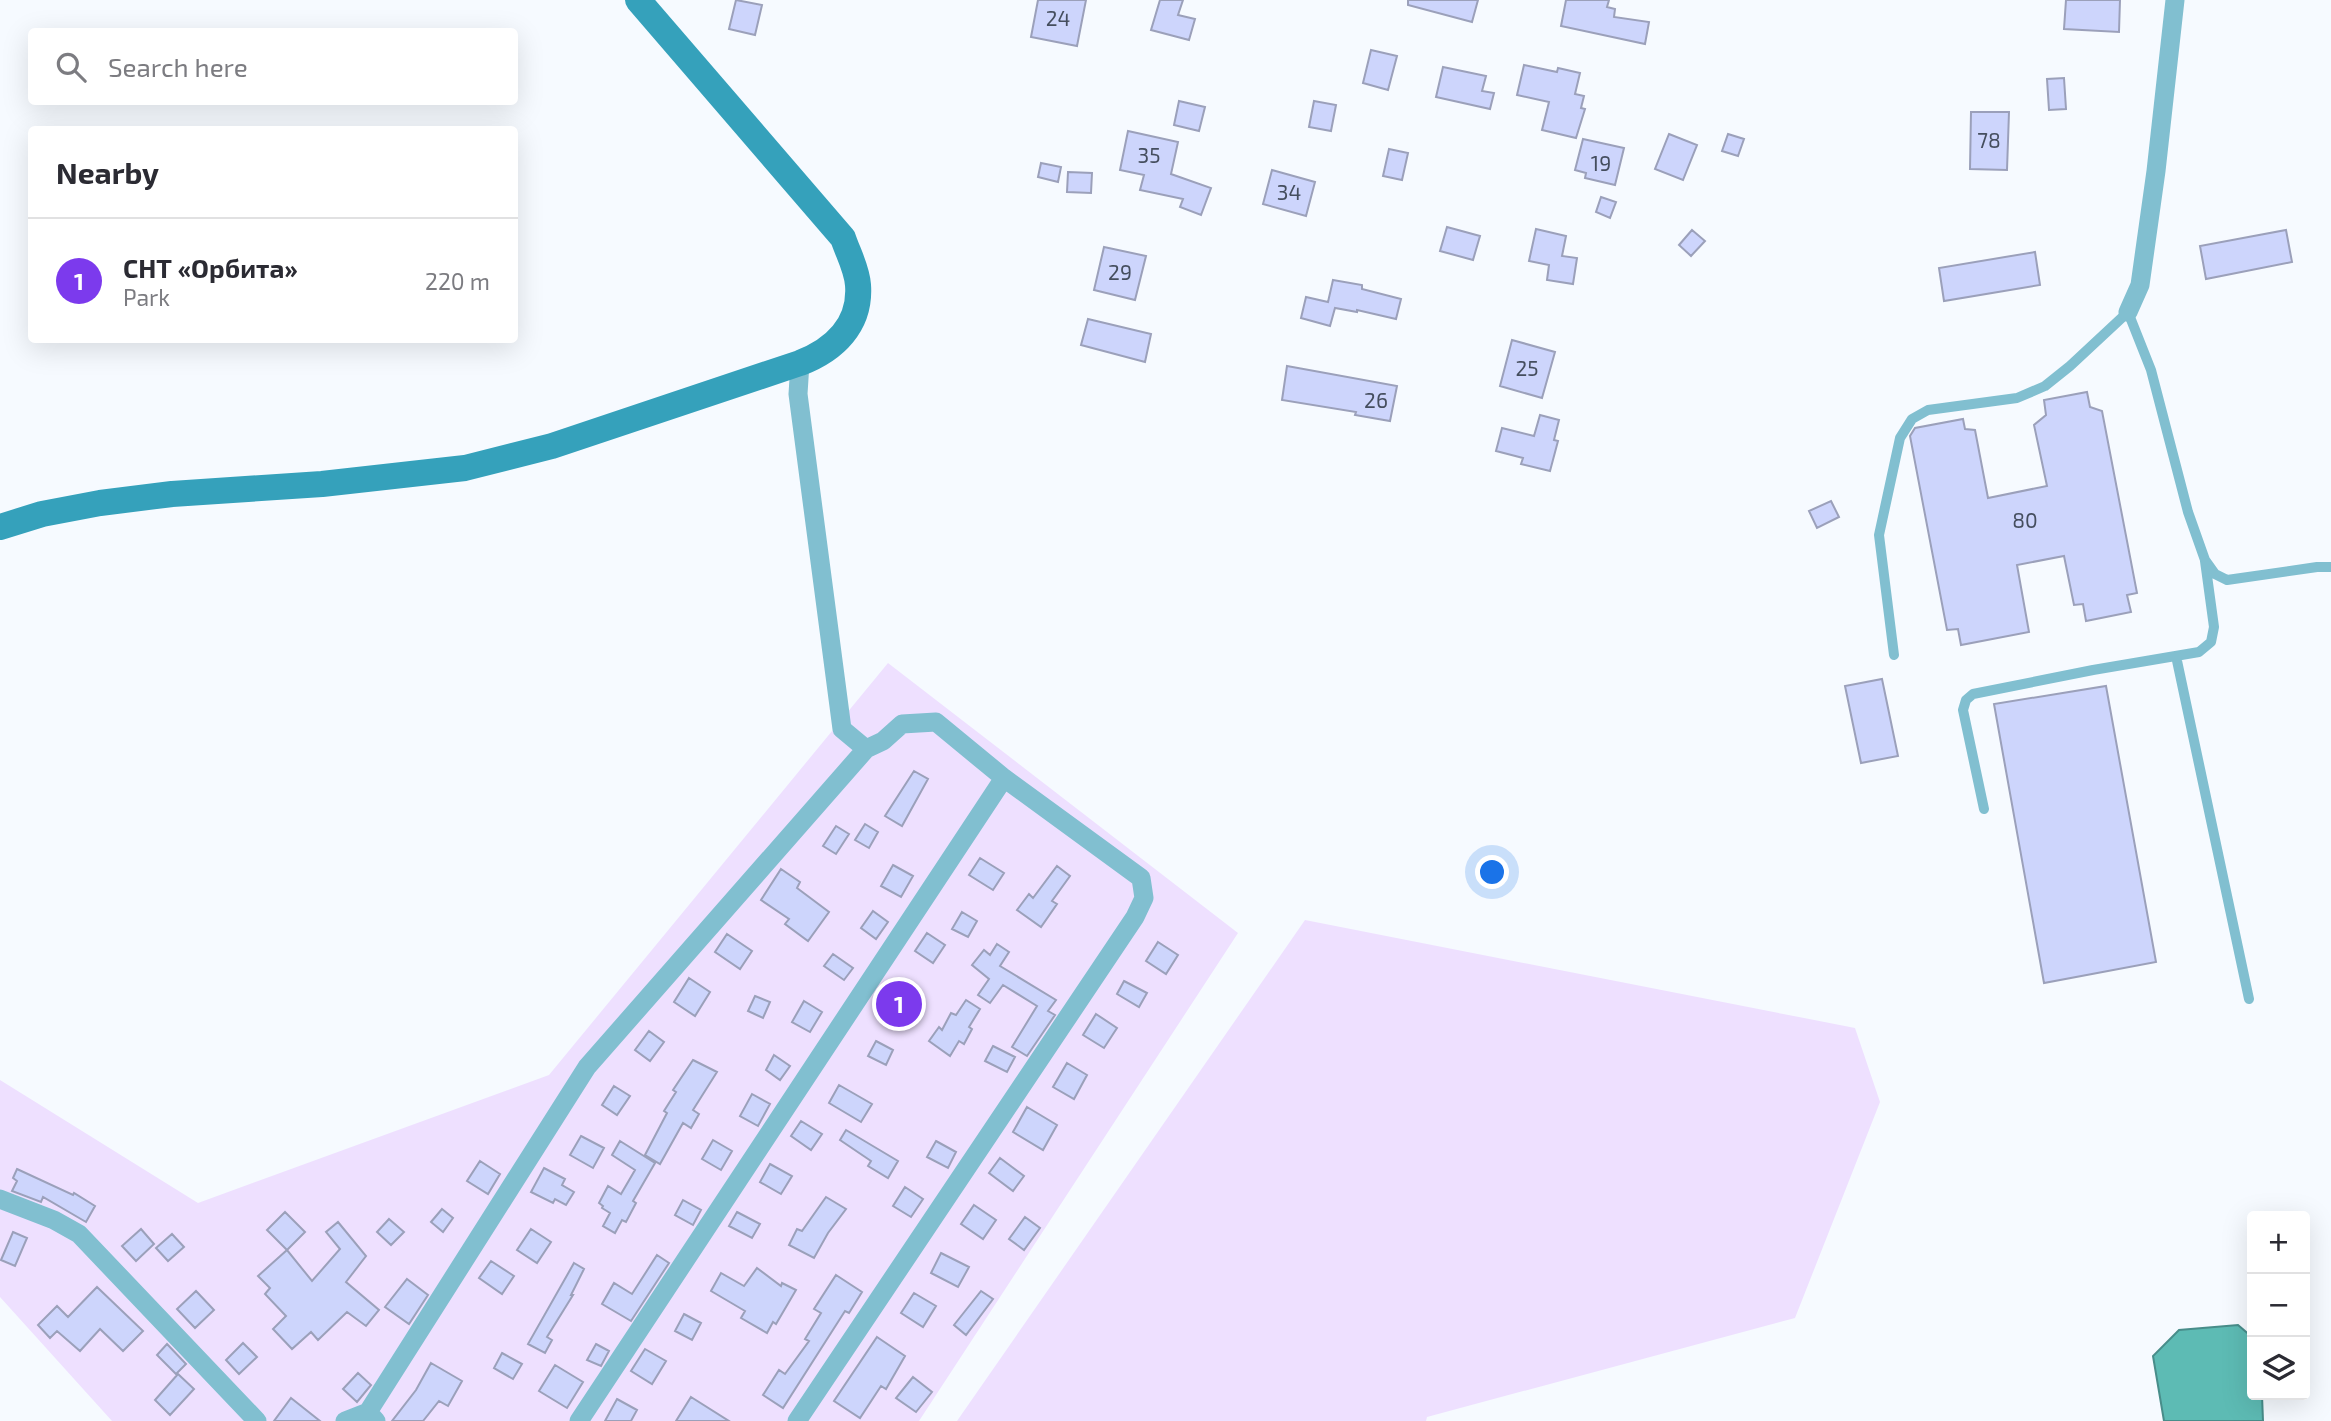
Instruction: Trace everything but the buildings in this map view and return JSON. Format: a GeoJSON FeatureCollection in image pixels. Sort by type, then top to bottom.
{"type":"FeatureCollection","features":[{"type":"Feature","properties":{"kind":"street"},"geometry":{"type":"LineString","coordinates":[[0,527],[42,514],[112,501],[172,494],[322,484],[465,468],[552,446],[800,363],[833,346],[854,314],[858,286],[843,238],[638,0]]}},
{"type":"Feature","properties":{"kind":"street"},"geometry":{"type":"LineString","coordinates":[[2128,312],[2140,285],[2175,0]]}},
{"type":"Feature","properties":{"kind":"street"},"geometry":{"type":"LineString","coordinates":[[800,363],[798,394],[842,729],[866,749]]}},
{"type":"Feature","properties":{"kind":"street"},"geometry":{"type":"LineString","coordinates":[[345,1421],[372,1417],[587,1067],[866,749],[883,741],[902,724],[936,722],[1004,778],[1142,878],[1144,898],[1135,917],[797,1421]]}},
{"type":"Feature","properties":{"kind":"street"},"geometry":{"type":"LineString","coordinates":[[579,1421],[1004,778]]}},
{"type":"Feature","properties":{"kind":"street"},"geometry":{"type":"LineString","coordinates":[[0,1199],[54,1220],[79,1234],[257,1421]]}},
{"type":"Feature","properties":{"kind":"lane"},"geometry":{"type":"LineString","coordinates":[[1894,654],[1879,535],[1900,438],[1912,419],[1928,410],[2017,398],[2045,386],[2128,312],[2151,370],[2188,512],[2205,560],[2214,627],[2211,642],[2199,652],[1973,694],[1966,700],[1963,710],[1984,809]]}},
{"type":"Feature","properties":{"kind":"lane"},"geometry":{"type":"LineString","coordinates":[[2205,560],[2215,574],[2227,580],[2331,567]]}},
{"type":"Feature","properties":{"kind":"lane"},"geometry":{"type":"LineString","coordinates":[[2176,656],[2249,999]]}},
{"type":"Feature","properties":{"kind":"shaded area"},"geometry":{"type":"Polygon","coordinates":[[[888,663],[1238,933],[919,1421],[112,1421],[0,1297],[0,1080],[198,1203],[549,1075],[888,663]]]}},
{"type":"Feature","properties":{"kind":"shaded area"},"geometry":{"type":"Polygon","coordinates":[[[1305,920],[1855,1028],[1880,1102],[1795,1318],[1427,1417],[1426,1421],[957,1421],[1305,920]]]}},
{"type":"Feature","properties":{"kind":"shaded area"},"geometry":{"type":"Polygon","coordinates":[[[2238,1325],[2247,1333],[2247,1400],[2262,1400],[2263,1421],[2164,1421],[2153,1356],[2179,1330],[2238,1325]]]}},
{"type":"Feature","properties":{"kind":"place","name":"СНТ «Орбита»"},"geometry":{"type":"Point","coordinates":[899,1004]}}]}
